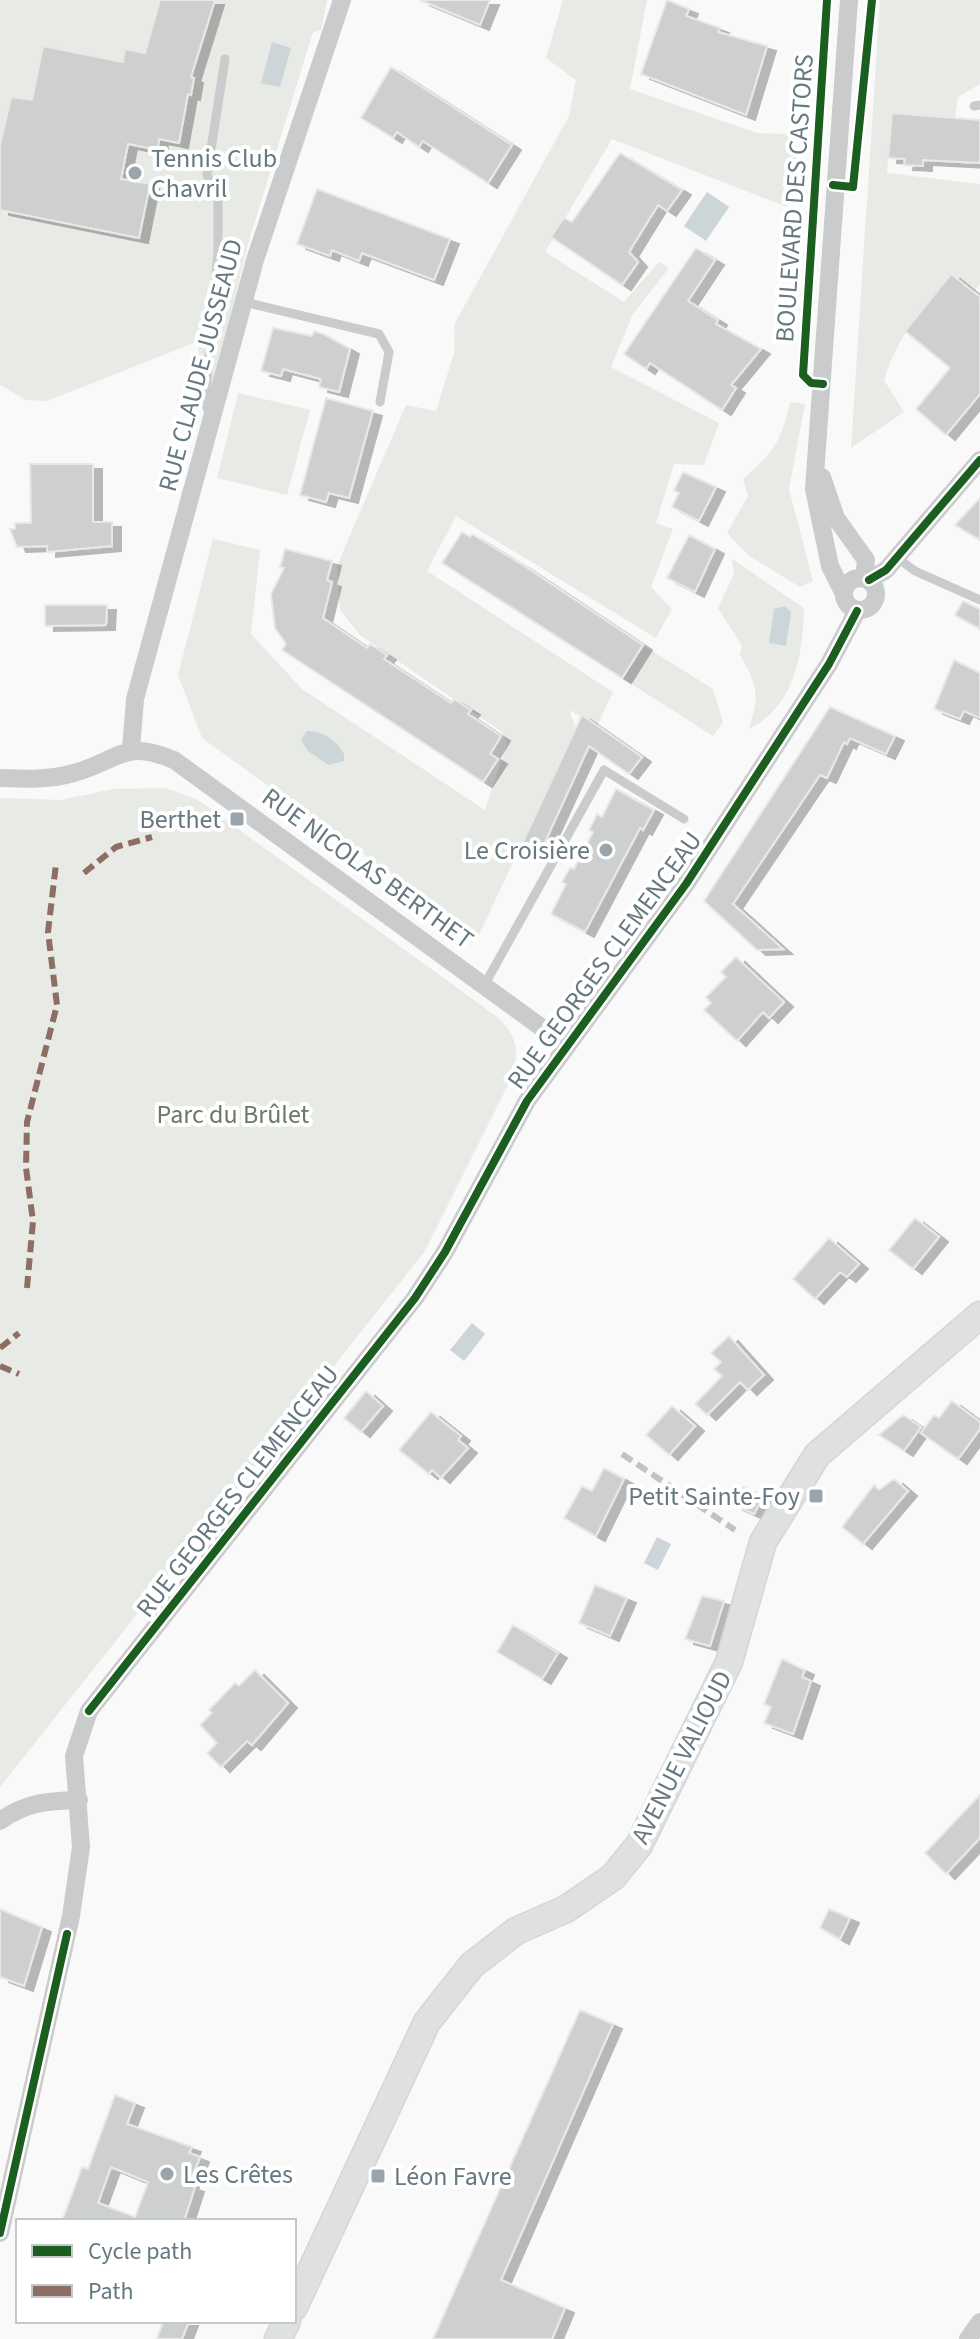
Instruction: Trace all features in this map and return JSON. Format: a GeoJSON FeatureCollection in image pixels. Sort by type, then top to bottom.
{"type":"FeatureCollection","features":[{"type":"Feature","properties":{"kind":"main road","name":"AVENUE VALIOUD"},"geometry":{"type":"LineString","coordinates":[[296,2303],[427,2022],[472,1965],[516,1931],[566,1909],[613,1877],[639,1845],[729,1662],[763,1542],[817,1455],[980,1315]]}},
{"type":"Feature","properties":{"kind":"street","name":"RUE CLAUDE JUSSEAUD"},"geometry":{"type":"LineString","coordinates":[[131,749],[135,699],[255,260],[342,0]]}},
{"type":"Feature","properties":{"kind":"street"},"geometry":{"type":"LineString","coordinates":[[818,460],[836,518],[866,560],[866,580],[875,588],[876,598],[867,609],[857,611],[848,606],[835,580],[814,489],[833,185],[849,0]]}},
{"type":"Feature","properties":{"kind":"street"},"geometry":{"type":"LineString","coordinates":[[843,592],[851,581],[866,580],[886,570],[980,460]]}},
{"type":"Feature","properties":{"kind":"street","name":"RUE GEORGES CLEMENCEAU"},"geometry":{"type":"LineString","coordinates":[[0,2233],[71,1916],[81,1847],[74,1756],[89,1711],[415,1298],[445,1252],[527,1101],[686,884],[829,664],[857,611]]}},
{"type":"Feature","properties":{"kind":"street"},"geometry":{"type":"LineString","coordinates":[[0,778],[54,778],[131,749]]}},
{"type":"Feature","properties":{"kind":"street","name":"RUE NICOLAS BERTHET"},"geometry":{"type":"LineString","coordinates":[[131,749],[153,751],[185,767],[567,1046]]}},
{"type":"Feature","properties":{"kind":"street"},"geometry":{"type":"LineString","coordinates":[[0,1821],[21,1806],[40,1801],[79,1800]]}},
{"type":"Feature","properties":{"kind":"street"},"geometry":{"type":"LineString","coordinates":[[968,2339],[980,2322]]}},
{"type":"Feature","properties":{"kind":"lane"},"geometry":{"type":"LineString","coordinates":[[212,419],[205,404],[218,251],[218,199],[207,175],[225,59]]}},
{"type":"Feature","properties":{"kind":"lane"},"geometry":{"type":"LineString","coordinates":[[244,302],[379,334],[389,352],[380,402]]}},
{"type":"Feature","properties":{"kind":"lane"},"geometry":{"type":"LineString","coordinates":[[896,557],[915,571],[980,600]]}},
{"type":"Feature","properties":{"kind":"lane"},"geometry":{"type":"LineString","coordinates":[[485,984],[604,770],[684,819]]}},
{"type":"Feature","properties":{"kind":"green space","name":"Tennis Club Chavril"},"geometry":{"type":"Polygon","coordinates":[[[0,0],[327,0],[321,30],[313,32],[248,244],[212,390],[197,391],[199,341],[47,401],[26,400],[0,385],[0,0]]]}},
{"type":"Feature","properties":{"kind":"green space"},"geometry":{"type":"Polygon","coordinates":[[[563,0],[647,0],[630,89],[757,133],[792,134],[798,151],[787,207],[612,139],[545,252],[624,302],[659,262],[669,268],[633,314],[611,367],[719,423],[704,465],[674,464],[656,523],[673,529],[651,587],[672,609],[656,638],[456,516],[427,571],[613,692],[597,726],[569,710],[576,728],[478,937],[202,738],[178,675],[213,539],[260,550],[251,634],[302,689],[485,810],[507,744],[502,732],[360,635],[340,610],[337,567],[406,405],[436,411],[454,353],[455,323],[569,116],[576,80],[546,58],[563,0]]]}},
{"type":"Feature","properties":{"kind":"green space"},"geometry":{"type":"Polygon","coordinates":[[[880,0],[980,0],[980,84],[958,97],[955,118],[892,113],[887,173],[980,184],[980,284],[974,292],[951,274],[921,311],[896,350],[884,380],[904,412],[851,448],[880,0]]]}},
{"type":"Feature","properties":{"kind":"green space"},"geometry":{"type":"Polygon","coordinates":[[[238,393],[310,410],[287,495],[217,478],[238,393]]]}},
{"type":"Feature","properties":{"kind":"green space"},"geometry":{"type":"Polygon","coordinates":[[[790,402],[805,404],[789,489],[813,581],[800,587],[748,555],[727,533],[748,496],[743,479],[775,445],[790,402]]]}},
{"type":"Feature","properties":{"kind":"green space"},"geometry":{"type":"Polygon","coordinates":[[[732,559],[804,608],[798,660],[786,693],[765,719],[749,729],[755,707],[753,682],[740,655],[742,646],[718,608],[734,574],[732,559]]]}},
{"type":"Feature","properties":{"kind":"green space"},"geometry":{"type":"Polygon","coordinates":[[[643,645],[713,689],[723,722],[713,736],[622,678],[643,645]]]}},
{"type":"Feature","properties":{"kind":"green space","name":"Parc du Brûlet"},"geometry":{"type":"Polygon","coordinates":[[[166,788],[198,800],[496,1016],[513,1037],[516,1060],[511,1079],[425,1251],[0,1787],[0,798],[61,800],[113,789],[166,788]]]}},
{"type":"Feature","properties":{"kind":"shaded area"},"geometry":{"type":"Polygon","coordinates":[[[272,42],[291,48],[280,87],[261,83],[272,42]]]}},
{"type":"Feature","properties":{"kind":"shaded area"},"geometry":{"type":"Polygon","coordinates":[[[707,192],[729,207],[706,241],[684,226],[707,192]]]}},
{"type":"Feature","properties":{"kind":"shaded area"},"geometry":{"type":"Polygon","coordinates":[[[785,606],[791,612],[786,646],[769,643],[774,609],[785,606]]]}},
{"type":"Feature","properties":{"kind":"shaded area"},"geometry":{"type":"Polygon","coordinates":[[[307,731],[324,735],[337,744],[344,754],[344,761],[329,765],[308,751],[301,740],[307,731]]]}},
{"type":"Feature","properties":{"kind":"shaded area"},"geometry":{"type":"Polygon","coordinates":[[[472,1323],[485,1334],[464,1361],[450,1350],[472,1323]]]}},
{"type":"Feature","properties":{"kind":"shaded area"},"geometry":{"type":"Polygon","coordinates":[[[657,1537],[671,1544],[658,1570],[644,1563],[657,1537]]]}},
{"type":"Feature","properties":{"kind":"building"},"geometry":{"type":"Polygon","coordinates":[[[160,0],[215,0],[191,77],[194,78],[191,95],[188,94],[179,143],[159,139],[158,150],[128,144],[121,179],[150,184],[139,238],[0,210],[0,146],[11,97],[32,100],[43,46],[123,62],[125,49],[145,53],[160,0]]]}},
{"type":"Feature","properties":{"kind":"building"},"geometry":{"type":"Polygon","coordinates":[[[420,0],[490,0],[480,25],[420,0]]]}},
{"type":"Feature","properties":{"kind":"building"},"geometry":{"type":"Polygon","coordinates":[[[667,0],[689,9],[686,16],[720,28],[718,32],[767,46],[746,115],[641,74],[667,0]]]}},
{"type":"Feature","properties":{"kind":"building"},"geometry":{"type":"Polygon","coordinates":[[[391,67],[512,145],[488,183],[423,141],[419,147],[397,132],[393,138],[361,118],[391,67]]]}},
{"type":"Feature","properties":{"kind":"building"},"geometry":{"type":"Polygon","coordinates":[[[892,113],[980,120],[980,163],[923,160],[923,166],[904,165],[905,159],[888,158],[892,113]]]}},
{"type":"Feature","properties":{"kind":"building"},"geometry":{"type":"Polygon","coordinates":[[[620,153],[682,190],[667,211],[658,205],[629,252],[638,262],[622,285],[551,237],[564,218],[572,222],[620,153]]]}},
{"type":"Feature","properties":{"kind":"building"},"geometry":{"type":"Polygon","coordinates":[[[317,189],[450,239],[434,280],[362,253],[359,261],[332,250],[330,256],[297,244],[317,189]]]}},
{"type":"Feature","properties":{"kind":"building"},"geometry":{"type":"Polygon","coordinates":[[[696,248],[715,260],[688,301],[718,320],[716,324],[761,349],[731,385],[736,388],[722,410],[650,363],[646,369],[624,354],[696,248]]]}},
{"type":"Feature","properties":{"kind":"building"},"geometry":{"type":"Polygon","coordinates":[[[951,274],[980,297],[980,394],[946,435],[916,409],[950,368],[905,331],[951,274]]]}},
{"type":"Feature","properties":{"kind":"building"},"geometry":{"type":"Polygon","coordinates":[[[273,328],[312,336],[314,331],[350,349],[339,392],[319,387],[321,379],[283,369],[281,376],[261,371],[273,328]]]}},
{"type":"Feature","properties":{"kind":"building"},"geometry":{"type":"Polygon","coordinates":[[[326,398],[373,411],[349,498],[329,493],[326,502],[300,495],[326,398]]]}},
{"type":"Feature","properties":{"kind":"building"},"geometry":{"type":"Polygon","coordinates":[[[30,464],[93,464],[93,522],[112,522],[112,546],[47,552],[47,546],[17,547],[10,529],[15,529],[15,523],[31,523],[30,464]]]}},
{"type":"Feature","properties":{"kind":"building"},"geometry":{"type":"Polygon","coordinates":[[[683,472],[716,487],[699,521],[672,507],[679,493],[674,490],[683,472]]]}},
{"type":"Feature","properties":{"kind":"building"},"geometry":{"type":"Polygon","coordinates":[[[980,498],[980,540],[955,525],[980,498]]]}},
{"type":"Feature","properties":{"kind":"building"},"geometry":{"type":"Polygon","coordinates":[[[462,532],[470,537],[472,534],[526,567],[643,645],[622,678],[442,563],[462,532]]]}},
{"type":"Feature","properties":{"kind":"building"},"geometry":{"type":"Polygon","coordinates":[[[689,535],[715,549],[695,592],[667,578],[689,535]]]}},
{"type":"Feature","properties":{"kind":"building"},"geometry":{"type":"Polygon","coordinates":[[[285,549],[332,561],[327,580],[332,582],[323,618],[367,648],[370,644],[387,655],[384,659],[451,703],[454,699],[471,710],[468,714],[501,736],[490,754],[498,759],[483,782],[282,650],[286,644],[275,628],[271,594],[284,568],[280,567],[285,549]]]}},
{"type":"Feature","properties":{"kind":"building"},"geometry":{"type":"Polygon","coordinates":[[[963,601],[980,609],[980,629],[955,615],[963,601]]]}},
{"type":"Feature","properties":{"kind":"building"},"geometry":{"type":"Polygon","coordinates":[[[45,605],[107,605],[106,625],[45,626],[45,605]]]}},
{"type":"Feature","properties":{"kind":"building"},"geometry":{"type":"Polygon","coordinates":[[[954,660],[980,673],[980,718],[964,711],[960,719],[934,709],[954,660]]]}},
{"type":"Feature","properties":{"kind":"building"},"geometry":{"type":"Polygon","coordinates":[[[830,707],[895,736],[886,754],[850,738],[847,744],[844,742],[827,778],[820,775],[733,904],[783,949],[757,950],[704,901],[830,707]]]}},
{"type":"Feature","properties":{"kind":"building"},"geometry":{"type":"Polygon","coordinates":[[[582,715],[642,757],[629,774],[589,746],[540,853],[522,844],[582,715]]]}},
{"type":"Feature","properties":{"kind":"building","name":"Le Croisière"},"geometry":{"type":"Polygon","coordinates":[[[616,789],[654,810],[643,830],[640,828],[585,932],[551,914],[566,884],[562,882],[570,868],[574,869],[593,832],[589,830],[597,814],[602,817],[616,789]]]}},
{"type":"Feature","properties":{"kind":"building"},"geometry":{"type":"Polygon","coordinates":[[[736,957],[784,1002],[769,1018],[763,1012],[737,1041],[704,1010],[711,1003],[706,997],[726,977],[721,972],[736,957]]]}},
{"type":"Feature","properties":{"kind":"building"},"geometry":{"type":"Polygon","coordinates":[[[915,1218],[939,1237],[913,1269],[889,1250],[915,1218]]]}},
{"type":"Feature","properties":{"kind":"building"},"geometry":{"type":"Polygon","coordinates":[[[829,1238],[859,1264],[847,1277],[840,1272],[815,1299],[793,1279],[829,1238]]]}},
{"type":"Feature","properties":{"kind":"building"},"geometry":{"type":"Polygon","coordinates":[[[729,1336],[764,1375],[748,1390],[740,1382],[707,1415],[695,1404],[722,1376],[714,1369],[721,1362],[711,1353],[729,1336]]]}},
{"type":"Feature","properties":{"kind":"building"},"geometry":{"type":"Polygon","coordinates":[[[366,1391],[383,1406],[361,1432],[344,1418],[366,1391]]]}},
{"type":"Feature","properties":{"kind":"building"},"geometry":{"type":"Polygon","coordinates":[[[952,1401],[980,1422],[980,1429],[958,1459],[921,1433],[934,1415],[939,1418],[952,1401]]]}},
{"type":"Feature","properties":{"kind":"building"},"geometry":{"type":"Polygon","coordinates":[[[672,1406],[695,1426],[669,1455],[646,1435],[672,1406]]]}},
{"type":"Feature","properties":{"kind":"building"},"geometry":{"type":"Polygon","coordinates":[[[431,1412],[461,1436],[458,1440],[468,1448],[441,1478],[432,1470],[429,1474],[399,1450],[431,1412]]]}},
{"type":"Feature","properties":{"kind":"building"},"geometry":{"type":"Polygon","coordinates":[[[903,1415],[921,1427],[904,1451],[879,1435],[903,1415]]]}},
{"type":"Feature","properties":{"kind":"building"},"geometry":{"type":"Polygon","coordinates":[[[604,1468],[624,1479],[596,1536],[564,1518],[582,1486],[592,1491],[604,1468]]]}},
{"type":"Feature","properties":{"kind":"building"},"geometry":{"type":"Polygon","coordinates":[[[894,1479],[908,1491],[863,1544],[842,1527],[874,1485],[879,1490],[894,1479]]]}},
{"type":"Feature","properties":{"kind":"building"},"geometry":{"type":"Polygon","coordinates":[[[743,1487],[764,1496],[754,1514],[734,1505],[743,1487]]]}},
{"type":"Feature","properties":{"kind":"building"},"geometry":{"type":"Polygon","coordinates":[[[595,1585],[627,1598],[610,1636],[579,1623],[595,1585]]]}},
{"type":"Feature","properties":{"kind":"building"},"geometry":{"type":"Polygon","coordinates":[[[702,1596],[724,1601],[710,1646],[685,1639],[702,1596]]]}},
{"type":"Feature","properties":{"kind":"building"},"geometry":{"type":"Polygon","coordinates":[[[513,1625],[558,1653],[542,1679],[497,1652],[513,1625]]]}},
{"type":"Feature","properties":{"kind":"building"},"geometry":{"type":"Polygon","coordinates":[[[782,1659],[805,1670],[802,1677],[811,1681],[793,1734],[764,1723],[771,1707],[764,1704],[782,1659]]]}},
{"type":"Feature","properties":{"kind":"building"},"geometry":{"type":"Polygon","coordinates":[[[255,1670],[288,1703],[252,1745],[247,1741],[221,1767],[207,1753],[217,1743],[200,1725],[212,1713],[209,1710],[235,1683],[239,1686],[255,1670]]]}},
{"type":"Feature","properties":{"kind":"building"},"geometry":{"type":"Polygon","coordinates":[[[980,1795],[980,1838],[946,1874],[925,1853],[980,1795]]]}},
{"type":"Feature","properties":{"kind":"building"},"geometry":{"type":"Polygon","coordinates":[[[0,1909],[42,1927],[24,1986],[0,1977],[0,1909]]]}},
{"type":"Feature","properties":{"kind":"building"},"geometry":{"type":"Polygon","coordinates":[[[829,1909],[850,1918],[840,1939],[820,1928],[829,1909]]]}},
{"type":"Feature","properties":{"kind":"building"},"geometry":{"type":"Polygon","coordinates":[[[580,2010],[613,2024],[501,2280],[565,2308],[552,2339],[433,2339],[580,2010]]]}},
{"type":"Feature","properties":{"kind":"building"},"geometry":{"type":"Polygon","coordinates":[[[115,2095],[135,2103],[127,2124],[192,2147],[189,2153],[200,2157],[189,2185],[195,2187],[185,2219],[63,2219],[82,2167],[88,2169],[115,2095]],[[111,2167],[98,2203],[135,2217],[148,2182],[111,2167]]]}},
{"type":"Feature","properties":{"kind":"building"},"geometry":{"type":"Polygon","coordinates":[[[162,2323],[188,2323],[182,2339],[157,2339],[162,2323]]]}},
{"type":"Feature","properties":{"kind":"railway"},"geometry":{"type":"LineString","coordinates":[[622,1454],[735,1530]]}},
{"type":"Feature","properties":{"kind":"marked path"},"geometry":{"type":"LineString","coordinates":[[84,873],[116,847],[152,837]]}},
{"type":"Feature","properties":{"kind":"marked path"},"geometry":{"type":"LineString","coordinates":[[27,1288],[33,1221],[26,1168],[27,1122],[57,1005],[48,932],[56,864]]}},
{"type":"Feature","properties":{"kind":"marked path"},"geometry":{"type":"LineString","coordinates":[[0,1348],[19,1333]]}},
{"type":"Feature","properties":{"kind":"marked path"},"geometry":{"type":"LineString","coordinates":[[0,1366],[19,1374]]}},
{"type":"Feature","properties":{"kind":"cycle path","name":"BOULEVARD DES CASTORS"},"geometry":{"type":"LineString","coordinates":[[823,384],[811,383],[803,375],[827,0]]}},
{"type":"Feature","properties":{"kind":"cycle path"},"geometry":{"type":"LineString","coordinates":[[833,185],[853,187],[872,0]]}},
{"type":"Feature","properties":{"kind":"cycle path"},"geometry":{"type":"LineString","coordinates":[[869,580],[886,570],[980,460]]}},
{"type":"Feature","properties":{"kind":"cycle path"},"geometry":{"type":"LineString","coordinates":[[89,1711],[415,1298],[445,1252],[527,1101],[686,884],[829,664],[857,611]]}},
{"type":"Feature","properties":{"kind":"cycle path"},"geometry":{"type":"LineString","coordinates":[[0,2233],[67,1934]]}},
{"type":"Feature","properties":{"kind":"place","name":"Tennis Club Chavril"},"geometry":{"type":"Point","coordinates":[135,173]}},
{"type":"Feature","properties":{"kind":"place","name":"Berthet"},"geometry":{"type":"Point","coordinates":[237,819]}},
{"type":"Feature","properties":{"kind":"place","name":"Le Croisière"},"geometry":{"type":"Point","coordinates":[606,850]}},
{"type":"Feature","properties":{"kind":"place","name":"Petit Sainte-Foy"},"geometry":{"type":"Point","coordinates":[816,1496]}},
{"type":"Feature","properties":{"kind":"place","name":"Les Crêtes"},"geometry":{"type":"Point","coordinates":[167,2174]}},
{"type":"Feature","properties":{"kind":"place","name":"Léon Favre"},"geometry":{"type":"Point","coordinates":[378,2176]}}]}
